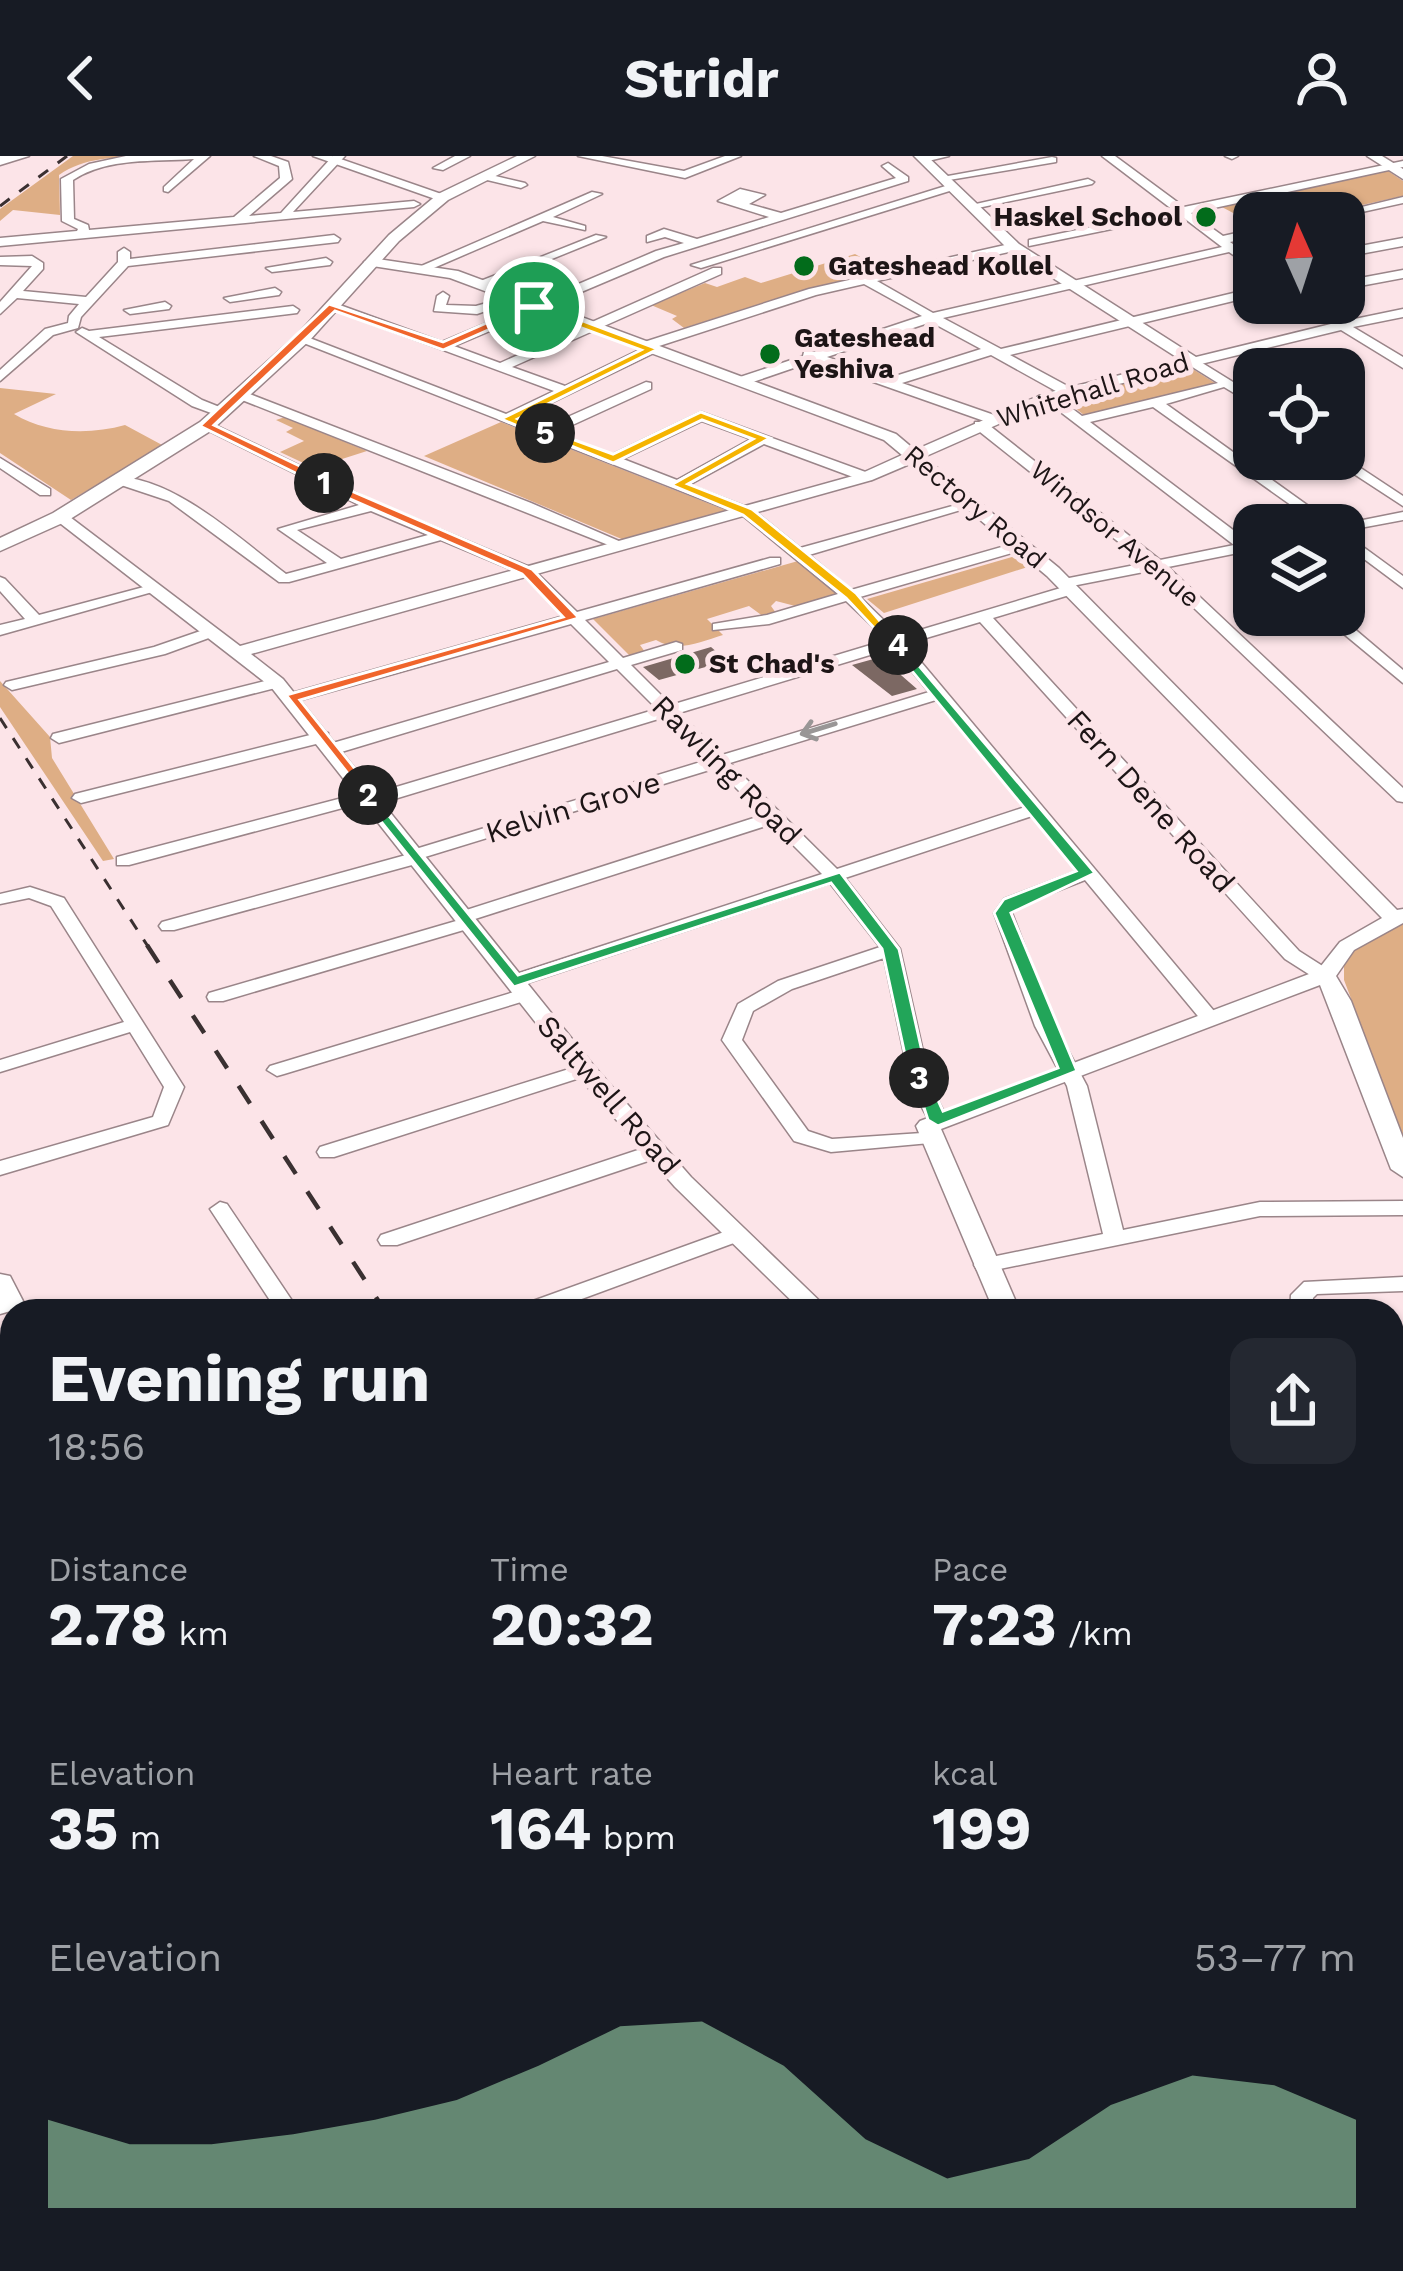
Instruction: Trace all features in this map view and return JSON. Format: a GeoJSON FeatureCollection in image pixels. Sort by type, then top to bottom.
{"type":"FeatureCollection","features":[{"type":"Feature","properties":{"kind":"highway"},"geometry":{"type":"LineString","coordinates":[[0,160],[20,156]]}},
{"type":"Feature","properties":{"kind":"main road"},"geometry":{"type":"LineString","coordinates":[[0,545],[60,517],[206,426],[302,340],[371,262],[443,197],[528,156]]}},
{"type":"Feature","properties":{"kind":"street"},"geometry":{"type":"LineString","coordinates":[[82,234],[84,227],[68,221],[67,179],[75,170],[111,161],[194,156]]}},
{"type":"Feature","properties":{"kind":"street"},"geometry":{"type":"LineString","coordinates":[[168,189],[204,156]]}},
{"type":"Feature","properties":{"kind":"street"},"geometry":{"type":"LineString","coordinates":[[234,221],[266,201],[286,178],[284,164],[260,156]]}},
{"type":"Feature","properties":{"kind":"street"},"geometry":{"type":"LineString","coordinates":[[440,168],[464,156]]}},
{"type":"Feature","properties":{"kind":"street"},"geometry":{"type":"LineString","coordinates":[[584,156],[685,175],[734,156]]}},
{"type":"Feature","properties":{"kind":"street"},"geometry":{"type":"LineString","coordinates":[[443,346],[660,254],[904,179],[888,166],[943,156]]}},
{"type":"Feature","properties":{"kind":"street"},"geometry":{"type":"LineString","coordinates":[[1108,156],[1233,249]]}},
{"type":"Feature","properties":{"kind":"street"},"geometry":{"type":"LineString","coordinates":[[1372,156],[1399,169]]}},
{"type":"Feature","properties":{"kind":"street"},"geometry":{"type":"LineString","coordinates":[[286,212],[331,158],[443,197]]}},
{"type":"Feature","properties":{"kind":"street"},"geometry":{"type":"LineString","coordinates":[[923,159],[1014,247],[1233,387]]}},
{"type":"Feature","properties":{"kind":"street"},"geometry":{"type":"LineString","coordinates":[[697,265],[948,182],[1052,160]]}},
{"type":"Feature","properties":{"kind":"street"},"geometry":{"type":"LineString","coordinates":[[1033,243],[1399,169]]}},
{"type":"Feature","properties":{"kind":"street"},"geometry":{"type":"LineString","coordinates":[[487,177],[521,185]]}},
{"type":"Feature","properties":{"kind":"street"},"geometry":{"type":"LineString","coordinates":[[973,206],[1088,182]]}},
{"type":"Feature","properties":{"kind":"street"},"geometry":{"type":"LineString","coordinates":[[425,267],[596,194]]}},
{"type":"Feature","properties":{"kind":"street"},"geometry":{"type":"LineString","coordinates":[[1365,208],[1403,200]]}},
{"type":"Feature","properties":{"kind":"street"},"geometry":{"type":"LineString","coordinates":[[0,242],[286,212],[415,204]]}},
{"type":"Feature","properties":{"kind":"street"},"geometry":{"type":"LineString","coordinates":[[739,205],[776,215]]}},
{"type":"Feature","properties":{"kind":"street"},"geometry":{"type":"LineString","coordinates":[[542,217],[581,228]]}},
{"type":"Feature","properties":{"kind":"street"},"geometry":{"type":"LineString","coordinates":[[275,229],[285,244]]}},
{"type":"Feature","properties":{"kind":"street"},"geometry":{"type":"LineString","coordinates":[[122,231],[124,263]]}},
{"type":"Feature","properties":{"kind":"street"},"geometry":{"type":"LineString","coordinates":[[651,239],[664,233],[695,242]]}},
{"type":"Feature","properties":{"kind":"street"},"geometry":{"type":"LineString","coordinates":[[479,284],[600,237]]}},
{"type":"Feature","properties":{"kind":"street"},"geometry":{"type":"LineString","coordinates":[[80,330],[88,301],[124,263],[334,239]]}},
{"type":"Feature","properties":{"kind":"street"},"geometry":{"type":"LineString","coordinates":[[192,256],[207,242]]}},
{"type":"Feature","properties":{"kind":"street"},"geometry":{"type":"LineString","coordinates":[[742,381],[935,316],[1233,242]]}},
{"type":"Feature","properties":{"kind":"street"},"geometry":{"type":"LineString","coordinates":[[1365,249],[1403,242]]}},
{"type":"Feature","properties":{"kind":"street"},"geometry":{"type":"LineString","coordinates":[[267,246],[290,266]]}},
{"type":"Feature","properties":{"kind":"street"},"geometry":{"type":"LineString","coordinates":[[164,247],[192,256]]}},
{"type":"Feature","properties":{"kind":"street"},"geometry":{"type":"LineString","coordinates":[[507,419],[648,348],[865,280],[1014,247]]}},
{"type":"Feature","properties":{"kind":"street"},"geometry":{"type":"LineString","coordinates":[[501,367],[717,271],[660,254]]}},
{"type":"Feature","properties":{"kind":"street"},"geometry":{"type":"LineString","coordinates":[[0,261],[61,259]]}},
{"type":"Feature","properties":{"kind":"street"},"geometry":{"type":"LineString","coordinates":[[0,310],[39,261]]}},
{"type":"Feature","properties":{"kind":"street"},"geometry":{"type":"LineString","coordinates":[[272,268],[326,262]]}},
{"type":"Feature","properties":{"kind":"street","name":"Rectory Road"},"geometry":{"type":"LineString","coordinates":[[371,262],[425,267],[479,284],[874,430],[919,456],[1068,586],[1398,917]]}},
{"type":"Feature","properties":{"kind":"street"},"geometry":{"type":"LineString","coordinates":[[1365,281],[1403,274]]}},
{"type":"Feature","properties":{"kind":"street"},"geometry":{"type":"LineString","coordinates":[[865,280],[1068,392]]}},
{"type":"Feature","properties":{"kind":"street"},"geometry":{"type":"LineString","coordinates":[[578,289],[606,298]]}},
{"type":"Feature","properties":{"kind":"street"},"geometry":{"type":"LineString","coordinates":[[230,298],[275,292]]}},
{"type":"Feature","properties":{"kind":"street"},"geometry":{"type":"LineString","coordinates":[[15,294],[88,301]]}},
{"type":"Feature","properties":{"kind":"street"},"geometry":{"type":"LineString","coordinates":[[252,295],[261,314]]}},
{"type":"Feature","properties":{"kind":"street"},"geometry":{"type":"LineString","coordinates":[[442,296],[438,308],[460,311],[515,299]]}},
{"type":"Feature","properties":{"kind":"street"},"geometry":{"type":"LineString","coordinates":[[890,382],[999,351],[1233,297]]}},
{"type":"Feature","properties":{"kind":"street"},"geometry":{"type":"LineString","coordinates":[[130,310],[165,306]]}},
{"type":"Feature","properties":{"kind":"street"},"geometry":{"type":"LineString","coordinates":[[333,307],[567,391]]}},
{"type":"Feature","properties":{"kind":"street"},"geometry":{"type":"LineString","coordinates":[[149,308],[157,326]]}},
{"type":"Feature","properties":{"kind":"street"},"geometry":{"type":"LineString","coordinates":[[0,376],[49,332],[157,326],[293,310]]}},
{"type":"Feature","properties":{"kind":"street","name":"Whitehall Road"},"geometry":{"type":"LineString","coordinates":[[238,652],[866,477],[1048,397],[1403,313]]}},
{"type":"Feature","properties":{"kind":"street"},"geometry":{"type":"LineString","coordinates":[[1343,325],[1402,362]]}},
{"type":"Feature","properties":{"kind":"street"},"geometry":{"type":"LineString","coordinates":[[80,330],[196,404],[222,413]]}},
{"type":"Feature","properties":{"kind":"street"},"geometry":{"type":"LineString","coordinates":[[302,340],[747,512],[851,596],[895,641],[1209,1017]]}},
{"type":"Feature","properties":{"kind":"street","name":"Windsor Avenue"},"geometry":{"type":"LineString","coordinates":[[809,355],[986,422],[1156,564],[1403,797]]}},
{"type":"Feature","properties":{"kind":"street"},"geometry":{"type":"LineString","coordinates":[[0,363],[17,361]]}},
{"type":"Feature","properties":{"kind":"street"},"geometry":{"type":"LineString","coordinates":[[544,433],[646,386]]}},
{"type":"Feature","properties":{"kind":"street"},"geometry":{"type":"LineString","coordinates":[[1079,421],[1217,387]]}},
{"type":"Feature","properties":{"kind":"street"},"geometry":{"type":"LineString","coordinates":[[242,395],[361,444],[418,460],[621,545]]}},
{"type":"Feature","properties":{"kind":"street"},"geometry":{"type":"LineString","coordinates":[[1048,397],[1233,535]]}},
{"type":"Feature","properties":{"kind":"street"},"geometry":{"type":"LineString","coordinates":[[1155,402],[1298,504]]}},
{"type":"Feature","properties":{"kind":"street"},"geometry":{"type":"LineString","coordinates":[[613,459],[701,416],[866,477]]}},
{"type":"Feature","properties":{"kind":"street","name":"Rawling Road"},"geometry":{"type":"LineString","coordinates":[[206,426],[371,506],[527,572],[834,876],[891,949],[934,1129],[1001,1299]]}},
{"type":"Feature","properties":{"kind":"street"},"geometry":{"type":"LineString","coordinates":[[678,485],[764,438]]}},
{"type":"Feature","properties":{"kind":"street"},"geometry":{"type":"LineString","coordinates":[[0,462],[45,492]]}},
{"type":"Feature","properties":{"kind":"street"},"geometry":{"type":"LineString","coordinates":[[1365,477],[1403,502]]}},
{"type":"Feature","properties":{"kind":"street"},"geometry":{"type":"LineString","coordinates":[[121,480],[174,497],[284,579],[440,536]]}},
{"type":"Feature","properties":{"kind":"street"},"geometry":{"type":"LineString","coordinates":[[800,553],[974,504]]}},
{"type":"Feature","properties":{"kind":"street"},"geometry":{"type":"LineString","coordinates":[[339,565],[285,529],[371,506]]}},
{"type":"Feature","properties":{"kind":"street"},"geometry":{"type":"LineString","coordinates":[[1365,523],[1403,516]]}},
{"type":"Feature","properties":{"kind":"street","name":"Saltwell Road"},"geometry":{"type":"LineString","coordinates":[[60,517],[284,691],[585,1070],[735,1235],[804,1299]]}},
{"type":"Feature","properties":{"kind":"street"},"geometry":{"type":"LineString","coordinates":[[718,627],[773,612],[795,612],[1024,545]]}},
{"type":"Feature","properties":{"kind":"street"},"geometry":{"type":"LineString","coordinates":[[123,862],[370,798],[670,711],[984,617],[1068,586],[1156,564],[1233,552]]}},
{"type":"Feature","properties":{"kind":"street"},"geometry":{"type":"LineString","coordinates":[[1365,553],[1403,583]]}},
{"type":"Feature","properties":{"kind":"street"},"geometry":{"type":"LineString","coordinates":[[58,738],[284,691],[775,561]]}},
{"type":"Feature","properties":{"kind":"street"},"geometry":{"type":"LineString","coordinates":[[0,582],[37,621]]}},
{"type":"Feature","properties":{"kind":"street"},"geometry":{"type":"LineString","coordinates":[[0,629],[155,589]]}},
{"type":"Feature","properties":{"kind":"street","name":"Fern Dene Road"},"geometry":{"type":"LineString","coordinates":[[984,617],[1292,956],[1324,976]]}},
{"type":"Feature","properties":{"kind":"street"},"geometry":{"type":"LineString","coordinates":[[12,686],[159,651],[212,632]]}},
{"type":"Feature","properties":{"kind":"street"},"geometry":{"type":"LineString","coordinates":[[1354,636],[1403,678]]}},
{"type":"Feature","properties":{"kind":"street"},"geometry":{"type":"LineString","coordinates":[[82,798],[327,743],[619,666],[661,648]]}},
{"type":"Feature","properties":{"kind":"street","name":"Kelvin Grove"},"geometry":{"type":"LineString","coordinates":[[168,926],[416,856],[938,694]]}},
{"type":"Feature","properties":{"kind":"street"},"geometry":{"type":"LineString","coordinates":[[277,1070],[1034,810]]}},
{"type":"Feature","properties":{"kind":"street"},"geometry":{"type":"LineString","coordinates":[[216,997],[775,818]]}},
{"type":"Feature","properties":{"kind":"street"},"geometry":{"type":"LineString","coordinates":[[1087,873],[1010,903],[1003,913],[1077,1085],[1115,1240]]}},
{"type":"Feature","properties":{"kind":"street"},"geometry":{"type":"LineString","coordinates":[[0,899],[30,892],[58,902],[174,1087],[161,1121],[0,1168]]}},
{"type":"Feature","properties":{"kind":"street"},"geometry":{"type":"LineString","coordinates":[[891,949],[785,986],[745,1008],[733,1040],[801,1136],[831,1146],[934,1129],[1068,1071],[1324,976],[1347,946],[1398,917]]}},
{"type":"Feature","properties":{"kind":"street"},"geometry":{"type":"LineString","coordinates":[[1324,976],[1340,1001],[1403,1169]]}},
{"type":"Feature","properties":{"kind":"street"},"geometry":{"type":"LineString","coordinates":[[0,1066],[137,1024]]}},
{"type":"Feature","properties":{"kind":"street"},"geometry":{"type":"LineString","coordinates":[[327,1152],[585,1070]]}},
{"type":"Feature","properties":{"kind":"street"},"geometry":{"type":"LineString","coordinates":[[389,1240],[656,1151]]}},
{"type":"Feature","properties":{"kind":"street"},"geometry":{"type":"LineString","coordinates":[[985,1265],[1260,1209],[1403,1208]]}},
{"type":"Feature","properties":{"kind":"street"},"geometry":{"type":"LineString","coordinates":[[220,1209],[280,1299]]}},
{"type":"Feature","properties":{"kind":"street"},"geometry":{"type":"LineString","coordinates":[[560,1299],[735,1235]]}},
{"type":"Feature","properties":{"kind":"street"},"geometry":{"type":"LineString","coordinates":[[1302,1299],[1312,1287],[1403,1284]]}},
{"type":"Feature","properties":{"kind":"shaded area"},"geometry":{"type":"Polygon","coordinates":[[[73,156],[144,156],[89,162],[59,175],[60,215],[13,210],[0,221],[0,209],[73,156]]]}},
{"type":"Feature","properties":{"kind":"shaded area"},"geometry":{"type":"Polygon","coordinates":[[[1388,171],[1403,181],[1403,196],[1365,204],[1365,192],[1287,192],[1388,171]]]}},
{"type":"Feature","properties":{"kind":"shaded area"},"geometry":{"type":"Polygon","coordinates":[[[855,254],[886,271],[805,290],[684,328],[672,319],[677,316],[651,305],[705,283],[717,287],[745,277],[761,283],[855,254]]]}},
{"type":"Feature","properties":{"kind":"shaded area"},"geometry":{"type":"Polygon","coordinates":[[[1188,366],[1215,383],[1084,415],[1062,398],[1188,366]]]}},
{"type":"Feature","properties":{"kind":"shaded area"},"geometry":{"type":"Polygon","coordinates":[[[0,388],[56,394],[14,414],[40,426],[83,431],[125,425],[164,446],[71,500],[0,453],[0,388]]]}},
{"type":"Feature","properties":{"kind":"shaded area"},"geometry":{"type":"Polygon","coordinates":[[[285,417],[367,451],[314,468],[280,452],[304,441],[286,432],[293,428],[276,420],[285,417]]]}},
{"type":"Feature","properties":{"kind":"shaded area"},"geometry":{"type":"Polygon","coordinates":[[[501,422],[728,511],[624,540],[424,456],[501,422]]]}},
{"type":"Feature","properties":{"kind":"shaded area"},"geometry":{"type":"Polygon","coordinates":[[[1022,554],[1034,565],[884,613],[867,599],[1022,554]]]}},
{"type":"Feature","properties":{"kind":"shaded area"},"geometry":{"type":"Polygon","coordinates":[[[798,561],[839,595],[799,607],[776,601],[771,606],[776,613],[764,617],[749,606],[707,619],[723,635],[680,646],[656,640],[640,645],[645,652],[631,657],[593,619],[798,561]]]}},
{"type":"Feature","properties":{"kind":"shaded area"},"geometry":{"type":"Polygon","coordinates":[[[0,681],[50,737],[52,758],[114,859],[103,861],[0,707],[0,681]]]}},
{"type":"Feature","properties":{"kind":"shaded area"},"geometry":{"type":"Polygon","coordinates":[[[1403,923],[1403,1136],[1344,980],[1344,962],[1359,945],[1403,923]]]}},
{"type":"Feature","properties":{"kind":"building","name":"St Chad's"},"geometry":{"type":"Polygon","coordinates":[[[711,647],[727,661],[659,680],[643,667],[711,647]]]}},
{"type":"Feature","properties":{"kind":"building"},"geometry":{"type":"Polygon","coordinates":[[[877,658],[917,689],[892,696],[852,665],[877,658]]]}},
{"type":"Feature","properties":{"kind":"railway"},"geometry":{"type":"LineString","coordinates":[[0,206],[67,156]]}},
{"type":"Feature","properties":{"kind":"railway"},"geometry":{"type":"LineString","coordinates":[[0,718],[149,948]]}},
{"type":"Feature","properties":{"kind":"railway"},"geometry":{"type":"LineString","coordinates":[[147,945],[377,1299]]}},
{"type":"Feature","properties":{"kind":"place","name":"Haskel School"},"geometry":{"type":"Point","coordinates":[1206,217]}},
{"type":"Feature","properties":{"kind":"place","name":"Gateshead Kollel"},"geometry":{"type":"Point","coordinates":[804,266]}},
{"type":"Feature","properties":{"kind":"place","name":"Gateshead Yeshiva"},"geometry":{"type":"Point","coordinates":[770,354]}},
{"type":"Feature","properties":{"kind":"place","name":"St Chad's"},"geometry":{"type":"Point","coordinates":[685,664]}},
{"type":"Feature","properties":{"kind":"route"},"geometry":{"type":"LineString","coordinates":[[333,307],[443,346],[534,307],[652,349],[507,419],[613,459],[701,416],[764,438],[678,485],[747,512],[877,619],[1087,873],[1010,903],[1003,913],[1045,1025],[1068,1071],[938,1120],[921,1087],[891,949],[834,876],[514,982],[291,698],[572,618],[527,572],[371,506],[206,426],[333,307]]}}]}
